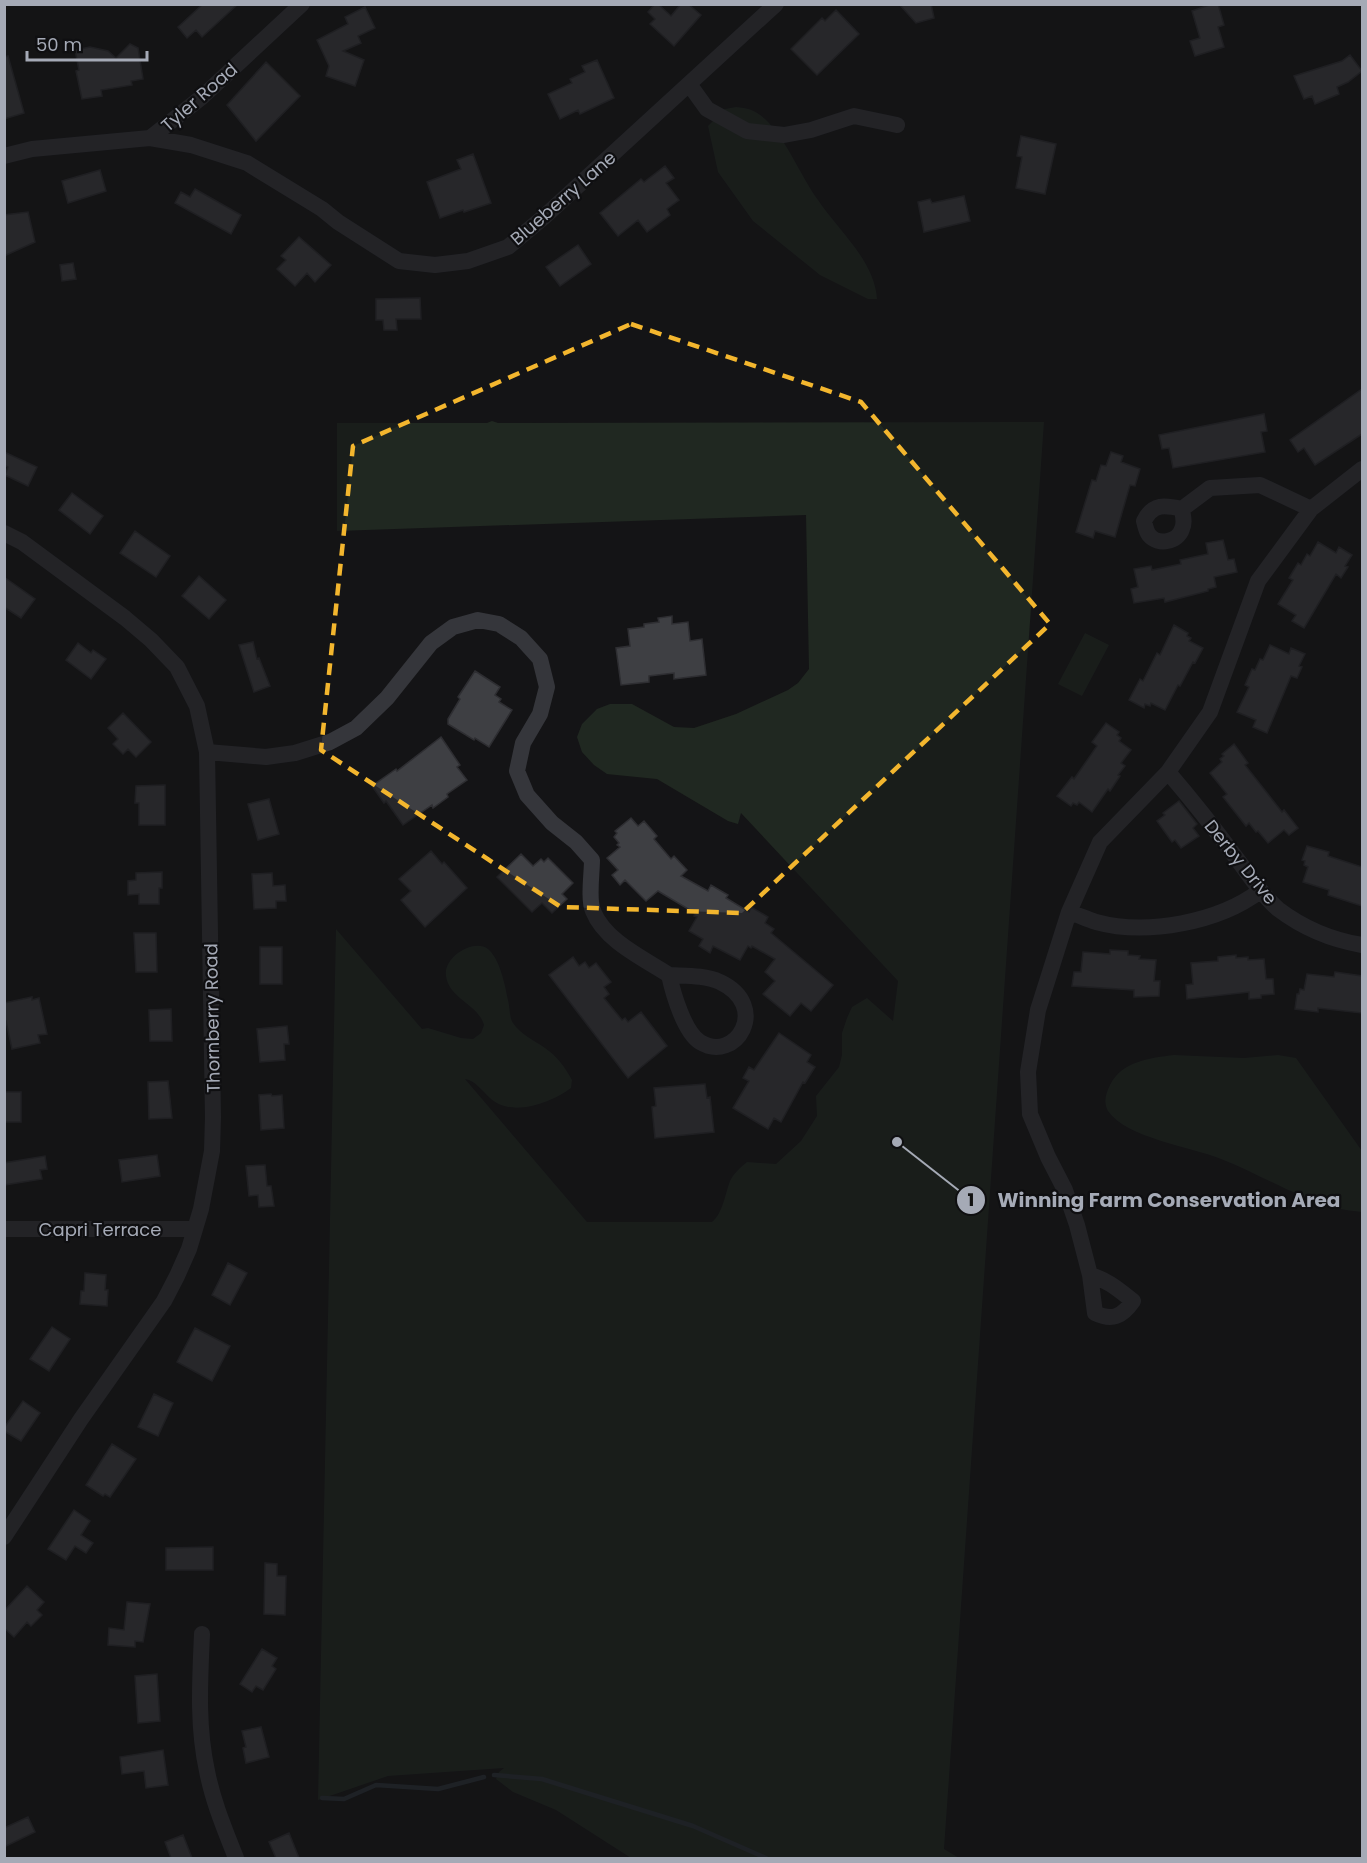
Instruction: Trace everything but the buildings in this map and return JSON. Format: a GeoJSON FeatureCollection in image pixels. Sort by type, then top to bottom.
{"type":"FeatureCollection","features":[{"type":"Feature","properties":{"kind":"street","name":"Tyler Road"},"geometry":{"type":"LineString","coordinates":[[4,156],[32,148],[150,138],[202,97],[302,4]]}},
{"type":"Feature","properties":{"kind":"street","name":"Blueberry Lane"},"geometry":{"type":"LineString","coordinates":[[150,138],[191,145],[247,163],[322,209],[338,222],[399,261],[435,265],[468,261],[508,247],[545,216],[776,4]]}},
{"type":"Feature","properties":{"kind":"street"},"geometry":{"type":"LineString","coordinates":[[689,84],[706,109],[747,131],[784,135],[811,130],[854,116],[897,125]]}},
{"type":"Feature","properties":{"kind":"street"},"geometry":{"type":"LineString","coordinates":[[1090,1275],[1065,1191],[1030,1114],[1028,1072],[1038,1010],[1069,912],[1100,842],[1168,772],[1210,712],[1258,581],[1311,509],[1362,469]]}},
{"type":"Feature","properties":{"kind":"street"},"geometry":{"type":"LineString","coordinates":[[1182,509],[1210,488],[1260,485],[1311,509]]}},
{"type":"Feature","properties":{"kind":"street","name":"Thornberry Road"},"geometry":{"type":"LineString","coordinates":[[4,533],[22,543],[152,640],[177,667],[197,706],[207,752],[213,1116],[212,1150],[203,1201],[181,1267],[164,1302],[81,1419],[4,1537]]}},
{"type":"Feature","properties":{"kind":"street"},"geometry":{"type":"LineString","coordinates":[[207,752],[266,757],[295,753],[330,742],[356,728],[387,698],[431,643],[453,627],[478,620],[499,624],[521,638],[540,659],[547,687],[540,714],[523,743],[518,771],[526,795],[592,860],[592,909],[603,930],[669,975],[702,977],[720,982],[735,993],[744,1003],[747,1018],[742,1033],[732,1042],[718,1048],[699,1042],[688,1030],[669,975]]}},
{"type":"Feature","properties":{"kind":"street","name":"Derby Drive"},"geometry":{"type":"LineString","coordinates":[[1168,772],[1189,796],[1260,891],[1278,908],[1302,925],[1326,936],[1362,945]]}},
{"type":"Feature","properties":{"kind":"street"},"geometry":{"type":"LineString","coordinates":[[1069,912],[1096,922],[1151,928],[1192,921],[1227,910],[1260,891]]}},
{"type":"Feature","properties":{"kind":"street","name":"Capri Terrace"},"geometry":{"type":"LineString","coordinates":[[4,1229],[195,1229]]}},
{"type":"Feature","properties":{"kind":"street"},"geometry":{"type":"LineString","coordinates":[[202,1634],[200,1715],[206,1770],[218,1813],[236,1858]]}},
{"type":"Feature","properties":{"kind":"highlighted area"},"geometry":{"type":"Polygon","coordinates":[[[631,324],[861,402],[1050,624],[742,913],[561,907],[321,750],[353,446],[631,324]]]}},
{"type":"Feature","properties":{"kind":"shaded area"},"geometry":{"type":"Polygon","coordinates":[[[736,107],[758,113],[773,127],[811,190],[863,259],[875,285],[877,299],[868,299],[820,275],[753,221],[718,172],[708,126],[725,109],[736,107]]]}},
{"type":"Feature","properties":{"kind":"shaded area"},"geometry":{"type":"Polygon","coordinates":[[[492,421],[498,423],[1044,422],[944,1849],[959,1858],[631,1858],[556,1810],[513,1792],[496,1779],[504,1768],[388,1776],[318,1800],[336,929],[422,1029],[428,1028],[461,1038],[473,1039],[481,1033],[484,1025],[476,1012],[452,990],[448,984],[446,969],[455,956],[468,947],[482,946],[492,953],[501,973],[513,1023],[557,1058],[572,1080],[571,1088],[553,1099],[520,1108],[499,1104],[476,1084],[465,1079],[587,1222],[712,1222],[721,1208],[731,1178],[742,1166],[747,1162],[776,1164],[801,1141],[817,1116],[816,1096],[839,1067],[842,1055],[842,1033],[852,1007],[867,998],[893,1021],[898,981],[741,813],[738,824],[728,821],[657,779],[607,774],[594,765],[582,752],[577,737],[582,724],[597,709],[610,704],[632,704],[674,727],[694,728],[736,714],[798,683],[809,669],[806,515],[337,531],[337,423],[487,423],[492,421]]]}},
{"type":"Feature","properties":{"kind":"shaded area"},"geometry":{"type":"Polygon","coordinates":[[[1085,633],[1109,645],[1082,696],[1058,684],[1085,633]]]}},
{"type":"Feature","properties":{"kind":"shaded area"},"geometry":{"type":"Polygon","coordinates":[[[1174,1055],[1244,1058],[1278,1055],[1296,1058],[1362,1151],[1362,1212],[1320,1203],[1221,1159],[1144,1135],[1117,1120],[1108,1111],[1105,1101],[1106,1094],[1115,1077],[1122,1071],[1138,1062],[1174,1055]]]}},
{"type":"Feature","properties":{"kind":"waterway"},"geometry":{"type":"LineString","coordinates":[[494,1775],[542,1779],[693,1826],[766,1858]]}},
{"type":"Feature","properties":{"kind":"waterway"},"geometry":{"type":"LineString","coordinates":[[322,1798],[344,1799],[376,1785],[438,1789],[484,1777]]}},
{"type":"Feature","properties":{"kind":"place","name":"Winning Farm Conservation Area"},"geometry":{"type":"Point","coordinates":[897,1142]}}]}
